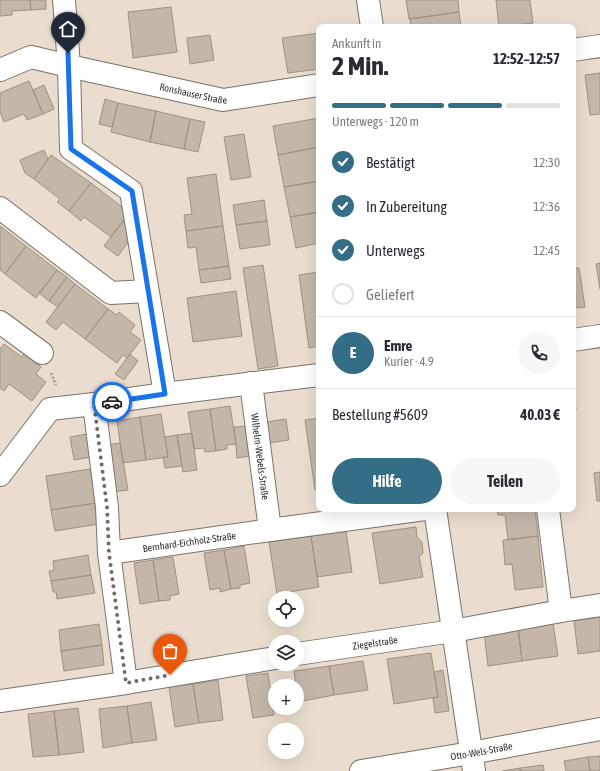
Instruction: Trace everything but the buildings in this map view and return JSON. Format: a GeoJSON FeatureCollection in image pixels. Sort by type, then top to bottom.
{"type":"FeatureCollection","features":[{"type":"Feature","properties":{"kind":"street"},"geometry":{"type":"LineString","coordinates":[[64,0],[69,66],[71,149],[132,191],[147,291],[165,394]]}},
{"type":"Feature","properties":{"kind":"street"},"geometry":{"type":"LineString","coordinates":[[368,0],[372,24]]}},
{"type":"Feature","properties":{"kind":"street"},"geometry":{"type":"LineString","coordinates":[[576,50],[600,46]]}},
{"type":"Feature","properties":{"kind":"street","name":"Ronshauser Straße"},"geometry":{"type":"LineString","coordinates":[[0,70],[31,57],[223,100],[316,85]]}},
{"type":"Feature","properties":{"kind":"street"},"geometry":{"type":"LineString","coordinates":[[0,208],[111,293],[147,291]]}},
{"type":"Feature","properties":{"kind":"street"},"geometry":{"type":"LineString","coordinates":[[0,322],[42,353]]}},
{"type":"Feature","properties":{"kind":"street"},"geometry":{"type":"LineString","coordinates":[[576,340],[600,336]]}},
{"type":"Feature","properties":{"kind":"street"},"geometry":{"type":"LineString","coordinates":[[0,475],[50,409],[316,375]]}},
{"type":"Feature","properties":{"kind":"street","name":"Wilhelm-Webels-Straße"},"geometry":{"type":"LineString","coordinates":[[251,383],[270,530]]}},
{"type":"Feature","properties":{"kind":"street"},"geometry":{"type":"LineString","coordinates":[[94,404],[107,507],[109,553],[126,683]]}},
{"type":"Feature","properties":{"kind":"street"},"geometry":{"type":"LineString","coordinates":[[270,530],[403,512]]}},
{"type":"Feature","properties":{"kind":"street"},"geometry":{"type":"LineString","coordinates":[[435,512],[473,762]]}},
{"type":"Feature","properties":{"kind":"street"},"geometry":{"type":"LineString","coordinates":[[548,512],[561,611]]}},
{"type":"Feature","properties":{"kind":"street","name":"Bernhard-Eichholz-Straße"},"geometry":{"type":"LineString","coordinates":[[109,553],[270,530]]}},
{"type":"Feature","properties":{"kind":"street","name":"Ziegelstraße"},"geometry":{"type":"LineString","coordinates":[[304,653],[453,631],[600,605]]}},
{"type":"Feature","properties":{"kind":"street"},"geometry":{"type":"LineString","coordinates":[[0,701],[126,683],[268,659]]}},
{"type":"Feature","properties":{"kind":"street","name":"Otto-Wels-Straße"},"geometry":{"type":"LineString","coordinates":[[361,771],[473,762],[600,729]]}},
{"type":"Feature","properties":{"kind":"path"},"geometry":{"type":"LineString","coordinates":[[42,353],[56,384],[58,408]]}},
{"type":"Feature","properties":{"kind":"way so far"},"geometry":{"type":"LineString","coordinates":[[112,402],[94,404],[107,507],[109,553],[126,683],[170,675]]}},
{"type":"Feature","properties":{"kind":"route"},"geometry":{"type":"LineString","coordinates":[[68,53],[71,149],[132,191],[165,394],[112,402]]}}]}
